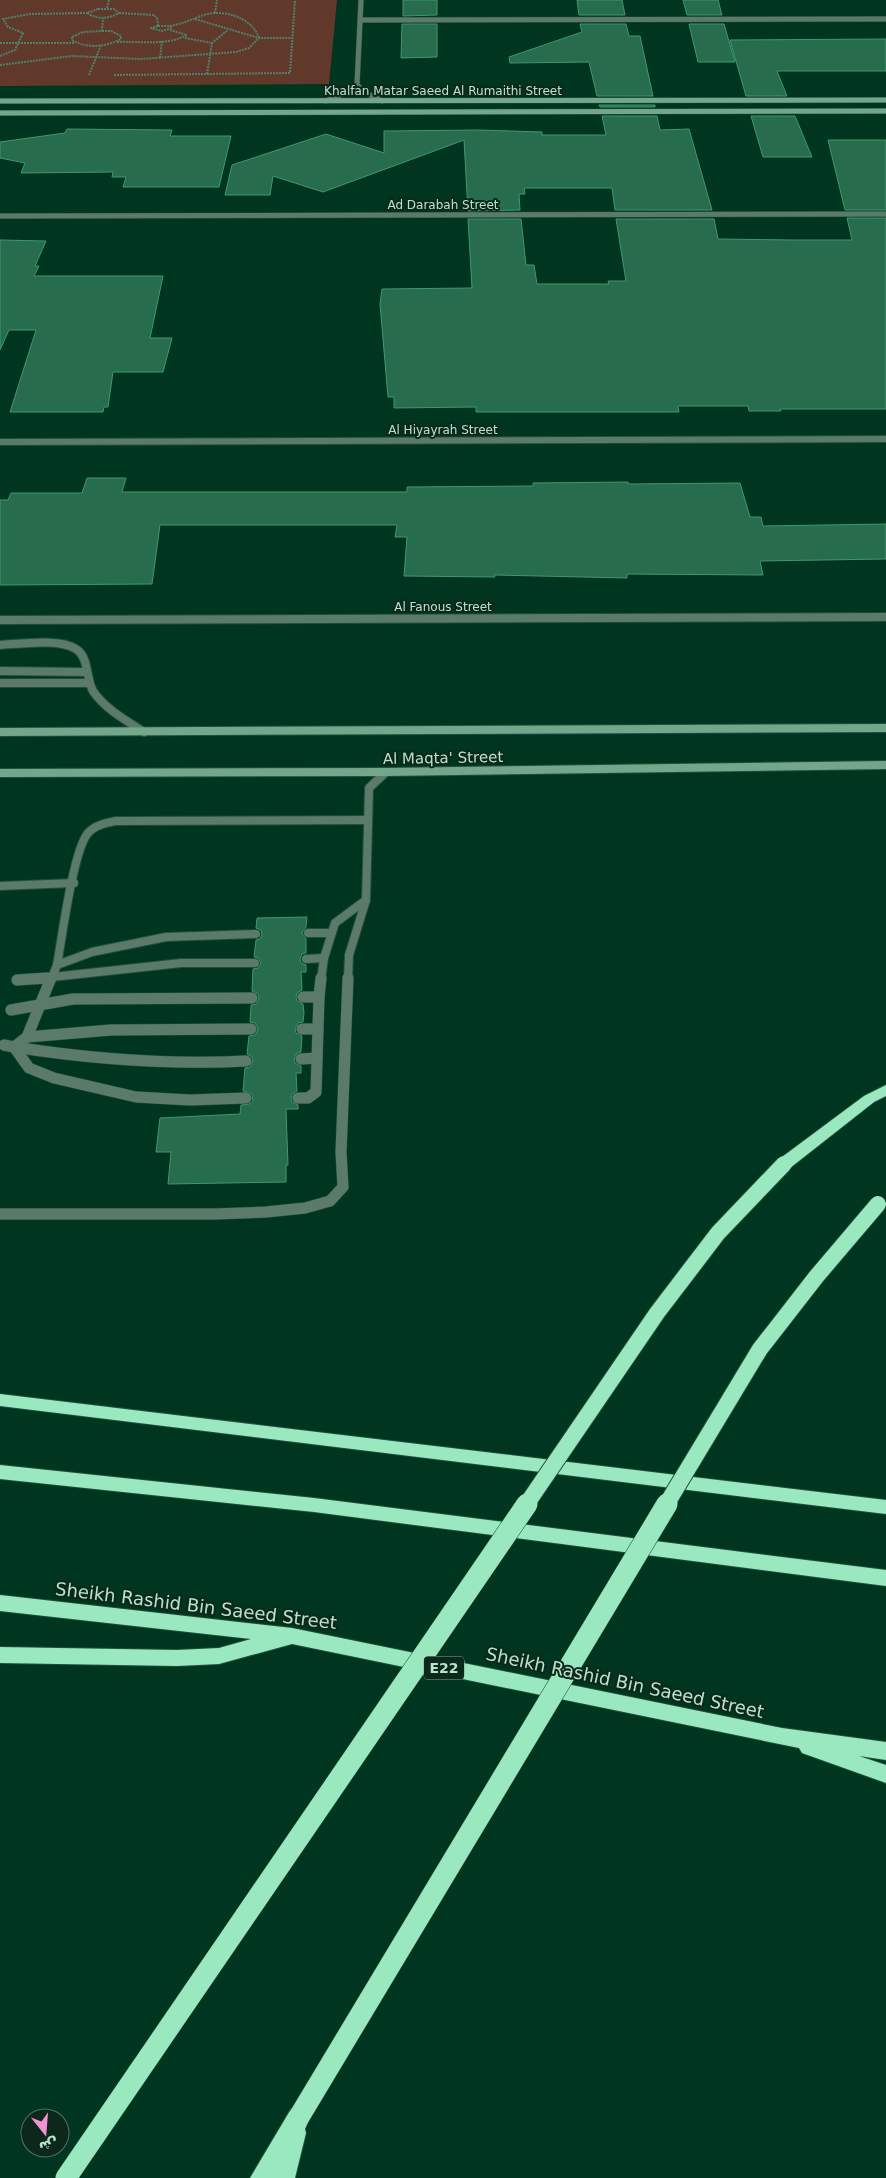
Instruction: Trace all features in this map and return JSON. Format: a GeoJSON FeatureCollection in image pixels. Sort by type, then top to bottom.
{"type":"FeatureCollection","features":[{"type":"Feature","properties":{"kind":"highway"},"geometry":{"type":"LineString","coordinates":[[66,2178],[657,1312],[718,1233],[784,1164],[869,1099],[886,1090]]}},
{"type":"Feature","properties":{"kind":"highway"},"geometry":{"type":"LineString","coordinates":[[262,2178],[760,1349],[816,1277],[882,1200]]}},
{"type":"Feature","properties":{"kind":"highway"},"geometry":{"type":"LineString","coordinates":[[0,1400],[886,1507]]}},
{"type":"Feature","properties":{"kind":"highway"},"geometry":{"type":"LineString","coordinates":[[0,1472],[314,1505],[886,1578]]}},
{"type":"Feature","properties":{"kind":"highway","name":"Sheikh Rashid Bin Saeed Street"},"geometry":{"type":"LineString","coordinates":[[0,1603],[292,1636],[782,1737],[886,1751]]}},
{"type":"Feature","properties":{"kind":"highway"},"geometry":{"type":"LineString","coordinates":[[0,1655],[177,1658],[219,1656],[292,1636]]}},
{"type":"Feature","properties":{"kind":"highway"},"geometry":{"type":"LineString","coordinates":[[782,1737],[886,1774]]}},
{"type":"Feature","properties":{"kind":"highway"},"geometry":{"type":"LineString","coordinates":[[283,2178],[299,2117]]}},
{"type":"Feature","properties":{"kind":"street"},"geometry":{"type":"LineString","coordinates":[[326,101],[345,94],[357,85],[362,0]]}},
{"type":"Feature","properties":{"kind":"street"},"geometry":{"type":"LineString","coordinates":[[361,20],[886,19]]}},
{"type":"Feature","properties":{"kind":"street"},"geometry":{"type":"LineString","coordinates":[[357,85],[366,93],[382,101]]}},
{"type":"Feature","properties":{"kind":"street","name":"Khalfan Matar Saeed Al Rumaithi Street"},"geometry":{"type":"LineString","coordinates":[[0,101],[886,100]]}},
{"type":"Feature","properties":{"kind":"street","name":"Khalfan Matar Saeed Al Rumaithi Street"},"geometry":{"type":"LineString","coordinates":[[0,113],[886,111]]}},
{"type":"Feature","properties":{"kind":"street","name":"Ad Darabah Street"},"geometry":{"type":"LineString","coordinates":[[0,216],[886,214]]}},
{"type":"Feature","properties":{"kind":"street","name":"Al Hiyayrah Street"},"geometry":{"type":"LineString","coordinates":[[0,442],[886,440]]}},
{"type":"Feature","properties":{"kind":"street","name":"Al Fanous Street"},"geometry":{"type":"LineString","coordinates":[[0,620],[886,617]]}},
{"type":"Feature","properties":{"kind":"street"},"geometry":{"type":"LineString","coordinates":[[0,645],[55,644],[78,650],[88,683],[108,707],[144,732]]}},
{"type":"Feature","properties":{"kind":"street"},"geometry":{"type":"LineString","coordinates":[[0,671],[85,672]]}},
{"type":"Feature","properties":{"kind":"street"},"geometry":{"type":"LineString","coordinates":[[0,683],[88,683]]}},
{"type":"Feature","properties":{"kind":"street","name":"Al Maqta' Street"},"geometry":{"type":"LineString","coordinates":[[0,732],[886,728]]}},
{"type":"Feature","properties":{"kind":"street","name":"Al Maqta' Street"},"geometry":{"type":"LineString","coordinates":[[0,773],[386,772],[886,765]]}},
{"type":"Feature","properties":{"kind":"street"},"geometry":{"type":"LineString","coordinates":[[0,1214],[215,1214],[305,1208],[330,1201],[343,1187],[341,1152],[349,955],[366,900],[369,788],[386,772]]}},
{"type":"Feature","properties":{"kind":"street"},"geometry":{"type":"LineString","coordinates":[[28,1037],[57,965],[83,839],[88,830],[97,824],[116,821],[368,820]]}},
{"type":"Feature","properties":{"kind":"street"},"geometry":{"type":"LineString","coordinates":[[0,886],[74,883]]}},
{"type":"Feature","properties":{"kind":"street"},"geometry":{"type":"LineString","coordinates":[[298,1098],[308,1098],[316,1092],[319,997],[324,958],[331,933],[335,923],[366,900]]}},
{"type":"Feature","properties":{"kind":"street"},"geometry":{"type":"LineString","coordinates":[[308,933],[331,933]]}},
{"type":"Feature","properties":{"kind":"street"},"geometry":{"type":"LineString","coordinates":[[57,965],[92,952],[166,937],[256,934]]}},
{"type":"Feature","properties":{"kind":"street"},"geometry":{"type":"LineString","coordinates":[[306,959],[324,958]]}},
{"type":"Feature","properties":{"kind":"street"},"geometry":{"type":"LineString","coordinates":[[17,980],[52,978],[181,963],[255,963]]}},
{"type":"Feature","properties":{"kind":"street"},"geometry":{"type":"LineString","coordinates":[[303,997],[319,997]]}},
{"type":"Feature","properties":{"kind":"street"},"geometry":{"type":"LineString","coordinates":[[11,1010],[73,999],[252,998]]}},
{"type":"Feature","properties":{"kind":"street"},"geometry":{"type":"LineString","coordinates":[[302,1029],[318,1028]]}},
{"type":"Feature","properties":{"kind":"street"},"geometry":{"type":"LineString","coordinates":[[9,1046],[28,1037],[53,1033],[106,1030],[251,1029]]}},
{"type":"Feature","properties":{"kind":"street"},"geometry":{"type":"LineString","coordinates":[[9,1046],[57,1054],[186,1065],[246,1062]]}},
{"type":"Feature","properties":{"kind":"street"},"geometry":{"type":"LineString","coordinates":[[9,1046],[29,1068],[54,1078],[136,1097],[190,1100],[246,1098]]}},
{"type":"Feature","properties":{"kind":"street"},"geometry":{"type":"LineString","coordinates":[[301,1058],[317,1058]]}},
{"type":"Feature","properties":{"kind":"path"},"geometry":{"type":"LineString","coordinates":[[107,8],[109,0]]}},
{"type":"Feature","properties":{"kind":"path"},"geometry":{"type":"LineString","coordinates":[[215,13],[217,0]]}},
{"type":"Feature","properties":{"kind":"path"},"geometry":{"type":"LineString","coordinates":[[109,75],[290,73],[295,0]]}},
{"type":"Feature","properties":{"kind":"path"},"geometry":{"type":"LineString","coordinates":[[87,13],[90,10],[107,8],[114,9],[118,13]]}},
{"type":"Feature","properties":{"kind":"path"},"geometry":{"type":"LineString","coordinates":[[0,17],[24,14],[87,13],[94,17],[103,18],[118,13],[154,15],[157,18],[158,25]]}},
{"type":"Feature","properties":{"kind":"path"},"geometry":{"type":"LineString","coordinates":[[184,38],[187,35],[184,33],[170,30],[158,31],[151,28],[158,25],[170,26],[215,13],[246,21],[255,26],[259,38]]}},
{"type":"Feature","properties":{"kind":"path"},"geometry":{"type":"LineString","coordinates":[[0,56],[15,50],[23,33],[8,27],[3,20],[6,17]]}},
{"type":"Feature","properties":{"kind":"path"},"geometry":{"type":"LineString","coordinates":[[102,30],[103,18]]}},
{"type":"Feature","properties":{"kind":"path"},"geometry":{"type":"LineString","coordinates":[[194,19],[259,38],[292,38]]}},
{"type":"Feature","properties":{"kind":"path"},"geometry":{"type":"LineString","coordinates":[[170,26],[172,28],[170,30]]}},
{"type":"Feature","properties":{"kind":"path"},"geometry":{"type":"LineString","coordinates":[[208,74],[212,43],[229,29]]}},
{"type":"Feature","properties":{"kind":"path"},"geometry":{"type":"LineString","coordinates":[[75,43],[72,37],[76,34],[102,30],[118,33],[121,39],[117,42]]}},
{"type":"Feature","properties":{"kind":"path"},"geometry":{"type":"LineString","coordinates":[[0,42],[101,45],[117,42],[162,41],[184,38],[212,43]]}},
{"type":"Feature","properties":{"kind":"path"},"geometry":{"type":"LineString","coordinates":[[0,65],[60,57],[96,56],[127,59],[236,52],[249,48],[259,38]]}},
{"type":"Feature","properties":{"kind":"path"},"geometry":{"type":"LineString","coordinates":[[160,58],[162,41]]}},
{"type":"Feature","properties":{"kind":"path"},"geometry":{"type":"LineString","coordinates":[[89,75],[101,45]]}},
{"type":"Feature","properties":{"kind":"shaded area"},"geometry":{"type":"Polygon","coordinates":[[[0,0],[337,0],[329,84],[0,86],[0,0]]]}},
{"type":"Feature","properties":{"kind":"building"},"geometry":{"type":"Polygon","coordinates":[[[403,0],[437,0],[437,15],[403,16],[403,0]]]}},
{"type":"Feature","properties":{"kind":"building"},"geometry":{"type":"Polygon","coordinates":[[[577,0],[622,0],[625,15],[579,15],[577,0]]]}},
{"type":"Feature","properties":{"kind":"building"},"geometry":{"type":"Polygon","coordinates":[[[683,0],[718,0],[722,15],[687,15],[683,0]]]}},
{"type":"Feature","properties":{"kind":"building"},"geometry":{"type":"Polygon","coordinates":[[[402,24],[437,24],[437,57],[401,58],[402,24]]]}},
{"type":"Feature","properties":{"kind":"building"},"geometry":{"type":"Polygon","coordinates":[[[580,24],[626,24],[629,36],[640,36],[653,96],[597,96],[589,62],[510,63],[509,57],[582,32],[580,24]]]}},
{"type":"Feature","properties":{"kind":"building"},"geometry":{"type":"Polygon","coordinates":[[[689,24],[724,24],[735,62],[698,62],[689,24]]]}},
{"type":"Feature","properties":{"kind":"building"},"geometry":{"type":"Polygon","coordinates":[[[886,39],[886,71],[777,71],[787,96],[746,96],[730,40],[886,39]]]}},
{"type":"Feature","properties":{"kind":"building"},"geometry":{"type":"Polygon","coordinates":[[[599,105],[655,105],[655,107],[600,107],[599,105]]]}},
{"type":"Feature","properties":{"kind":"building"},"geometry":{"type":"Polygon","coordinates":[[[602,116],[657,116],[660,130],[689,129],[712,210],[615,210],[612,188],[524,188],[525,194],[519,194],[520,210],[468,211],[464,140],[323,192],[273,176],[270,195],[225,195],[232,165],[326,134],[384,153],[384,131],[479,130],[542,132],[542,135],[606,135],[602,116]]]}},
{"type":"Feature","properties":{"kind":"building"},"geometry":{"type":"Polygon","coordinates":[[[751,116],[795,116],[812,157],[763,157],[751,116]]]}},
{"type":"Feature","properties":{"kind":"building"},"geometry":{"type":"Polygon","coordinates":[[[67,129],[172,130],[170,136],[231,136],[219,187],[123,187],[126,177],[112,177],[113,172],[21,173],[25,163],[0,158],[0,142],[65,133],[67,129]]]}},
{"type":"Feature","properties":{"kind":"building"},"geometry":{"type":"Polygon","coordinates":[[[828,140],[886,140],[886,210],[845,210],[828,140]]]}},
{"type":"Feature","properties":{"kind":"building"},"geometry":{"type":"Polygon","coordinates":[[[847,218],[886,218],[886,409],[780,409],[781,411],[749,411],[748,406],[678,406],[679,412],[476,412],[476,407],[394,408],[394,397],[388,397],[380,304],[382,289],[472,288],[468,219],[521,219],[526,265],[534,265],[537,284],[609,284],[608,281],[626,281],[616,219],[714,219],[718,239],[852,240],[847,218]]]}},
{"type":"Feature","properties":{"kind":"building"},"geometry":{"type":"Polygon","coordinates":[[[0,240],[46,241],[35,266],[39,266],[34,276],[163,276],[150,338],[172,338],[163,372],[113,372],[108,407],[104,407],[103,412],[10,412],[36,330],[9,330],[0,350],[0,240]]]}},
{"type":"Feature","properties":{"kind":"building"},"geometry":{"type":"Polygon","coordinates":[[[87,478],[126,478],[122,492],[407,492],[407,487],[533,486],[533,483],[740,483],[750,517],[761,517],[763,526],[886,524],[886,559],[760,561],[763,575],[627,574],[627,578],[494,575],[495,577],[404,576],[407,537],[395,537],[397,525],[160,525],[152,584],[0,585],[0,500],[8,500],[11,493],[82,493],[87,478]]]}},
{"type":"Feature","properties":{"kind":"building"},"geometry":{"type":"Polygon","coordinates":[[[307,917],[306,927],[302,933],[306,939],[306,953],[302,954],[300,959],[301,963],[306,965],[306,972],[301,972],[302,990],[297,993],[296,997],[297,1001],[303,1004],[304,1013],[303,1022],[298,1023],[295,1029],[296,1033],[302,1036],[301,1052],[297,1053],[294,1059],[295,1063],[301,1066],[301,1073],[296,1073],[297,1091],[292,1094],[291,1098],[292,1102],[298,1105],[298,1109],[286,1109],[288,1165],[286,1165],[286,1182],[168,1184],[171,1152],[156,1152],[160,1118],[240,1114],[241,1105],[249,1104],[253,1101],[252,1094],[243,1091],[245,1068],[250,1067],[253,1061],[252,1057],[247,1054],[249,1036],[255,1035],[258,1029],[255,1023],[250,1022],[251,1005],[256,1004],[259,998],[258,994],[252,991],[253,969],[258,968],[261,963],[258,958],[254,957],[256,940],[260,939],[262,934],[261,930],[256,928],[257,918],[307,917]]]}}]}
